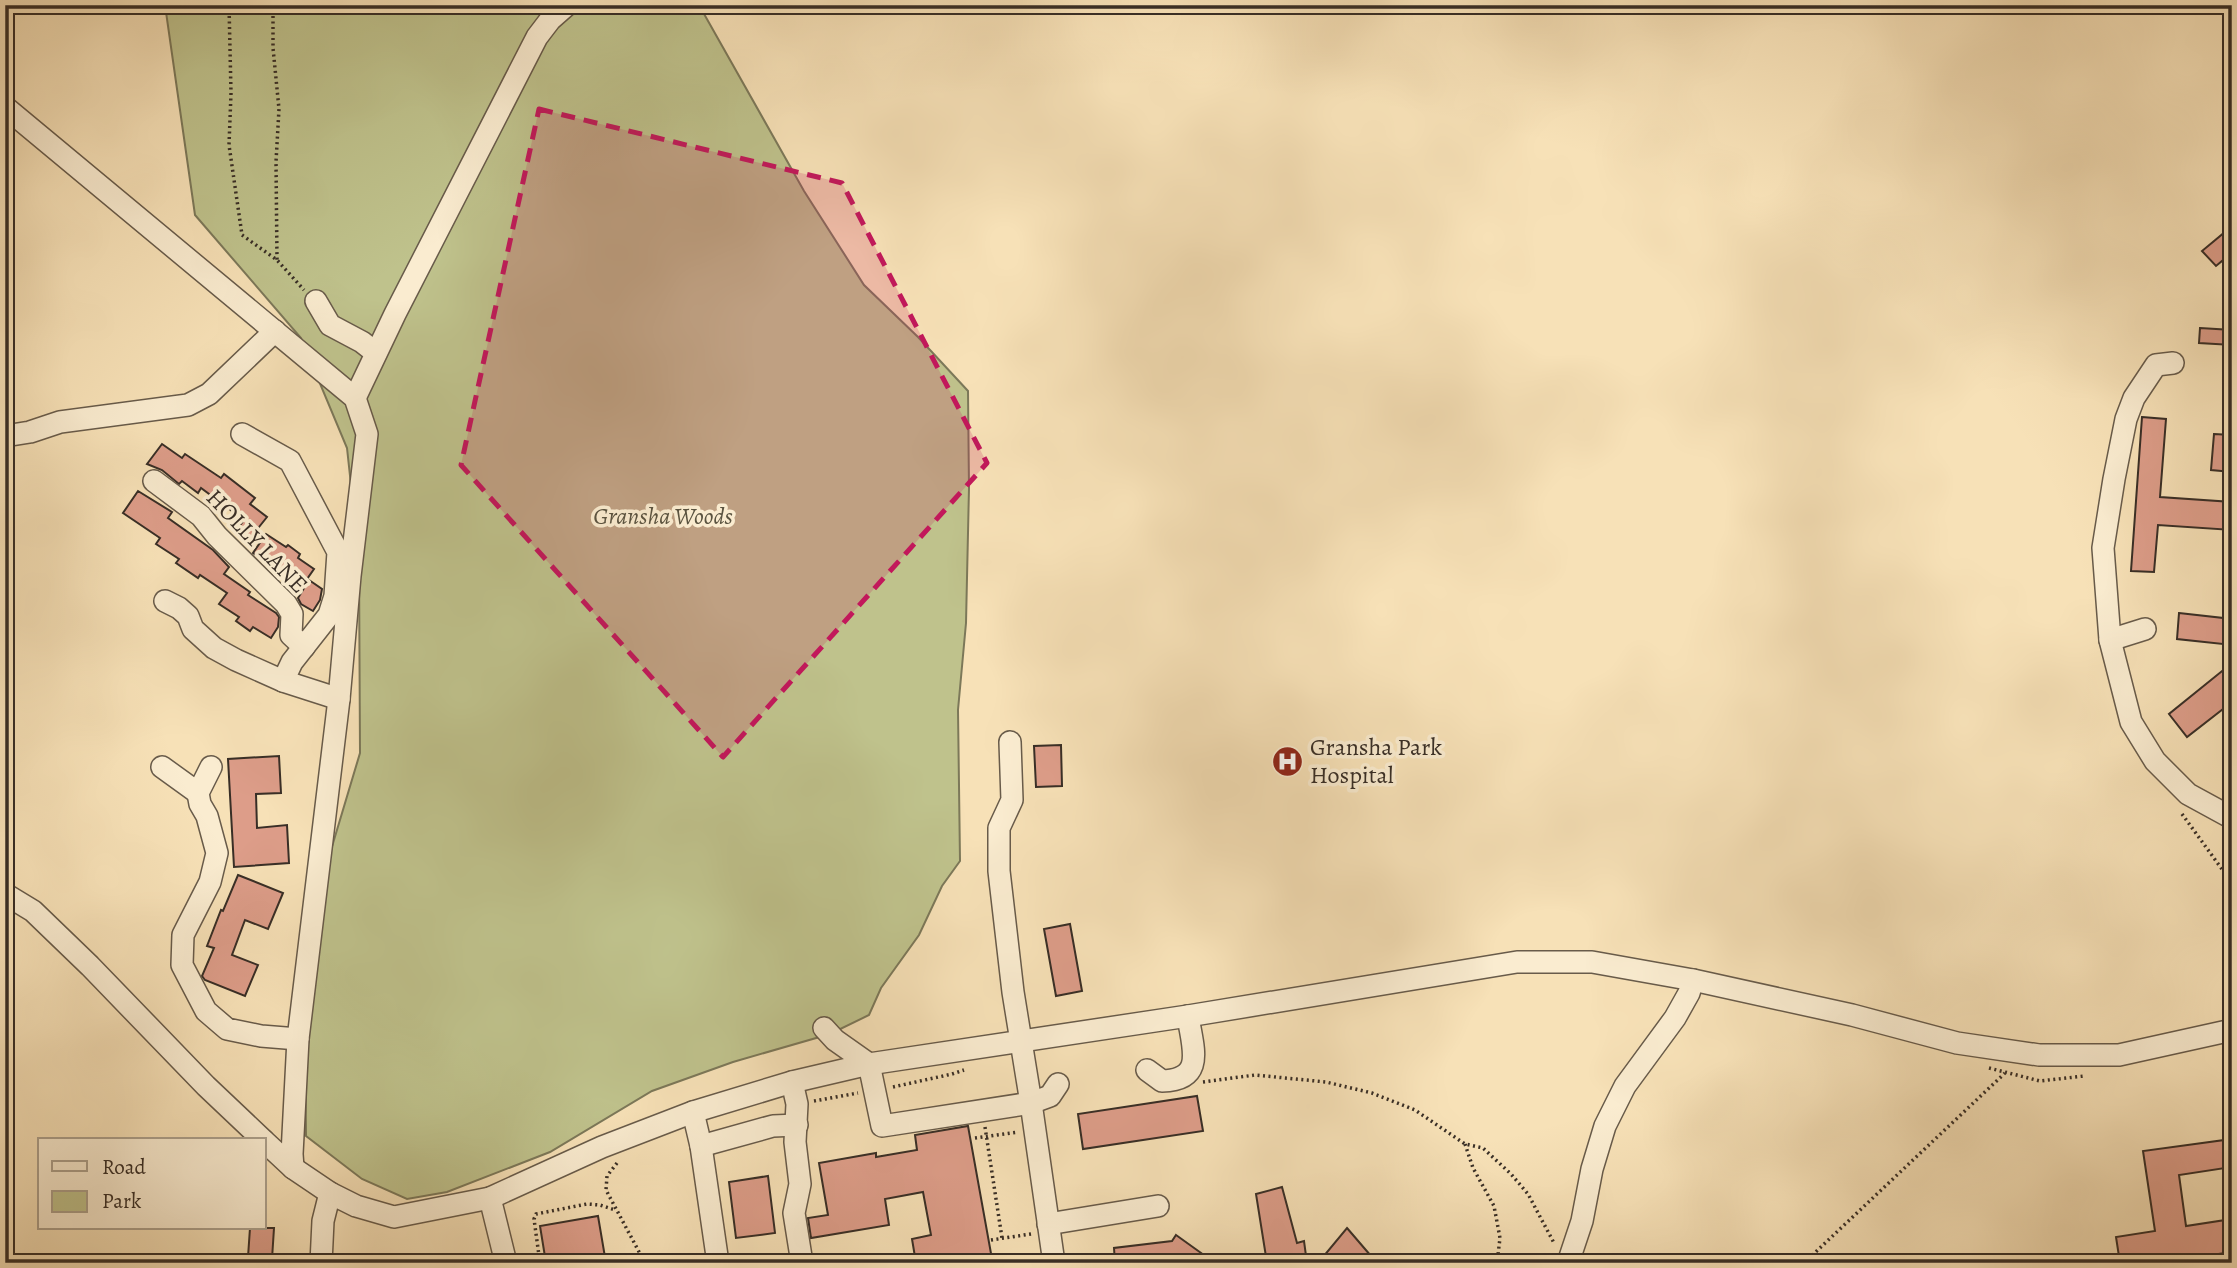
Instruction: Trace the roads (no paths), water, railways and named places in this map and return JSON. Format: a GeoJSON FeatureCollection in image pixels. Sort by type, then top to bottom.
{"type":"FeatureCollection","features":[{"type":"Feature","properties":{"kind":"street"},"geometry":{"type":"LineString","coordinates":[[355,398],[537,37],[550,20],[567,5]]}},
{"type":"Feature","properties":{"kind":"street"},"geometry":{"type":"LineString","coordinates":[[5,107],[355,398],[366,434],[339,699],[298,1039],[293,1168]]}},
{"type":"Feature","properties":{"kind":"street"},"geometry":{"type":"LineString","coordinates":[[316,301],[330,326],[362,342],[376,353]]}},
{"type":"Feature","properties":{"kind":"street"},"geometry":{"type":"LineString","coordinates":[[5,436],[30,432],[60,422],[188,405],[209,394],[275,331]]}},
{"type":"Feature","properties":{"kind":"street"},"geometry":{"type":"LineString","coordinates":[[2173,363],[2156,365],[2134,398],[2126,419],[2103,548],[2110,639],[2131,722],[2155,761],[2188,794],[2232,818]]}},
{"type":"Feature","properties":{"kind":"street","name":"HOLLY LANE"},"geometry":{"type":"LineString","coordinates":[[242,434],[290,461],[338,552],[335,596],[329,615],[292,662],[283,681]]}},
{"type":"Feature","properties":{"kind":"street","name":"HOLLY LANE"},"geometry":{"type":"LineString","coordinates":[[154,481],[201,516],[216,536],[286,604],[292,614],[291,635],[304,647]]}},
{"type":"Feature","properties":{"kind":"street"},"geometry":{"type":"LineString","coordinates":[[165,601],[179,608],[188,617],[193,629],[214,648],[283,681],[339,699]]}},
{"type":"Feature","properties":{"kind":"street"},"geometry":{"type":"LineString","coordinates":[[2110,639],[2145,629]]}},
{"type":"Feature","properties":{"kind":"street"},"geometry":{"type":"LineString","coordinates":[[1010,742],[1012,800],[999,828],[999,871],[1013,992],[1054,1263]]}},
{"type":"Feature","properties":{"kind":"street"},"geometry":{"type":"LineString","coordinates":[[162,767],[198,793]]}},
{"type":"Feature","properties":{"kind":"street"},"geometry":{"type":"LineString","coordinates":[[211,767],[198,793],[217,853],[210,882],[183,935],[182,965],[206,1011],[227,1029],[261,1036],[298,1039]]}},
{"type":"Feature","properties":{"kind":"street"},"geometry":{"type":"LineString","coordinates":[[5,894],[33,911],[261,1138]]}},
{"type":"Feature","properties":{"kind":"street"},"geometry":{"type":"LineString","coordinates":[[266,1143],[293,1168],[330,1193],[356,1206],[394,1217],[490,1198],[602,1147],[693,1112],[792,1082],[869,1064],[1188,1016],[1517,962],[1592,962],[1693,980],[1852,1015],[1956,1043],[2039,1055],[2119,1055],[2232,1030]]}},
{"type":"Feature","properties":{"kind":"street"},"geometry":{"type":"LineString","coordinates":[[1562,1256],[1582,1221],[1592,1169],[1605,1126],[1625,1086],[1675,1018],[1693,980]]}},
{"type":"Feature","properties":{"kind":"street"},"geometry":{"type":"LineString","coordinates":[[1147,1070],[1162,1081],[1181,1079],[1190,1071],[1195,1054],[1188,1016]]}},
{"type":"Feature","properties":{"kind":"street"},"geometry":{"type":"LineString","coordinates":[[824,1028],[835,1040],[869,1064],[882,1126],[1031,1103],[1050,1096],[1058,1084]]}},
{"type":"Feature","properties":{"kind":"street"},"geometry":{"type":"LineString","coordinates":[[792,1082],[797,1114],[795,1142],[800,1184],[794,1213],[802,1263]]}},
{"type":"Feature","properties":{"kind":"street"},"geometry":{"type":"LineString","coordinates":[[693,1112],[701,1146],[718,1263]]}},
{"type":"Feature","properties":{"kind":"street"},"geometry":{"type":"LineString","coordinates":[[701,1146],[773,1126],[797,1114]]}},
{"type":"Feature","properties":{"kind":"street"},"geometry":{"type":"LineString","coordinates":[[321,1263],[323,1221],[330,1193]]}},
{"type":"Feature","properties":{"kind":"street"},"geometry":{"type":"LineString","coordinates":[[490,1198],[506,1263]]}},
{"type":"Feature","properties":{"kind":"street"},"geometry":{"type":"LineString","coordinates":[[1049,1228],[1158,1206]]}},
{"type":"Feature","properties":{"kind":"place","name":"Gransha Park Hospital"},"geometry":{"type":"Point","coordinates":[1287,761]}},
{"type":"Feature","properties":{"kind":"park label","name":"Gransha Woods"},"geometry":{"type":"Point","coordinates":[663,516]}}]}
